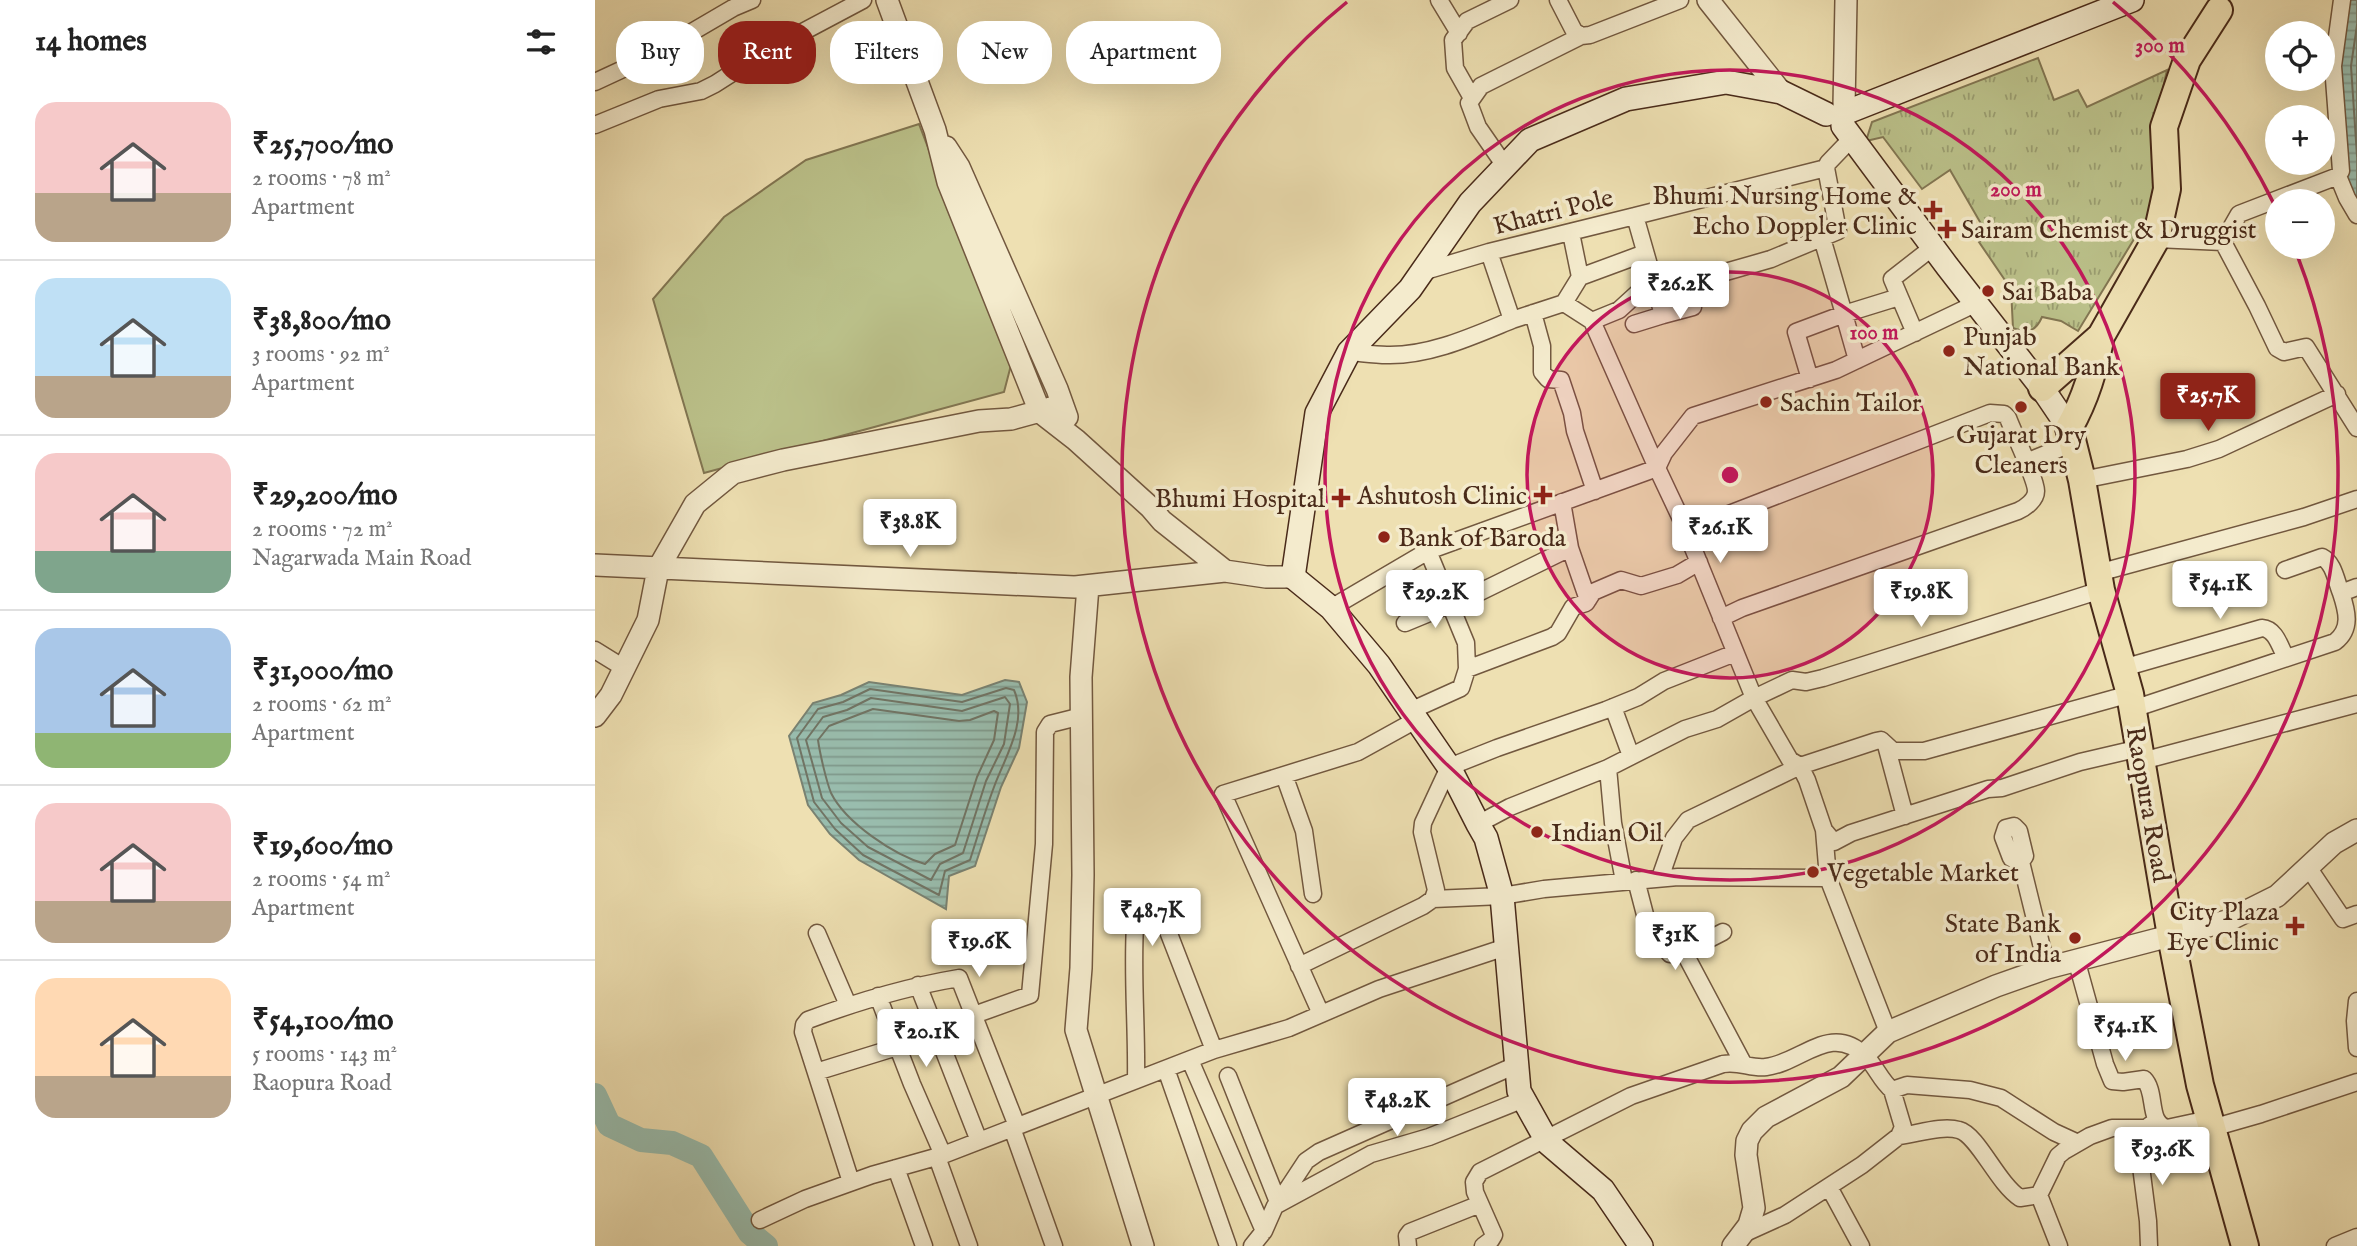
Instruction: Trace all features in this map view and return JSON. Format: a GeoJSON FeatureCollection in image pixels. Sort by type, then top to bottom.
{"type":"FeatureCollection","features":[{"type":"Feature","properties":{"kind":"main road"},"geometry":{"type":"LineString","coordinates":[[1843,119],[2132,0]]}},
{"type":"Feature","properties":{"kind":"main road"},"geometry":{"type":"LineString","coordinates":[[2071,436],[2086,394],[2101,336],[2156,239],[2167,189],[2164,127],[2187,60],[2216,3]]}},
{"type":"Feature","properties":{"kind":"main road"},"geometry":{"type":"LineString","coordinates":[[1641,1246],[1602,1190],[1548,1143],[1519,1091],[1502,896],[1486,838],[1479,824],[1449,767],[1379,665],[1331,608],[1293,577],[1317,413],[1349,352],[1410,289],[1469,203],[1530,140],[1626,99],[1725,82],[1781,92],[1843,119],[1933,247],[2042,388],[2071,436]]}},
{"type":"Feature","properties":{"kind":"main road"},"geometry":{"type":"LineString","coordinates":[[2042,388],[2101,336]]}},
{"type":"Feature","properties":{"kind":"main road","name":"Raopura Road"},"geometry":{"type":"LineString","coordinates":[[2071,436],[2082,480],[2099,581],[2129,690],[2200,1086],[2245,1246]]}},
{"type":"Feature","properties":{"kind":"street"},"geometry":{"type":"LineString","coordinates":[[595,82],[651,56],[752,0]]}},
{"type":"Feature","properties":{"kind":"street"},"geometry":{"type":"LineString","coordinates":[[595,125],[659,99],[701,91],[765,52],[863,0]]}},
{"type":"Feature","properties":{"kind":"street"},"geometry":{"type":"LineString","coordinates":[[887,0],[935,130],[948,182],[1037,404],[1162,521],[1225,571]]}},
{"type":"Feature","properties":{"kind":"street"},"geometry":{"type":"LineString","coordinates":[[1439,0],[1459,33]]}},
{"type":"Feature","properties":{"kind":"street"},"geometry":{"type":"LineString","coordinates":[[1472,98],[1455,68],[1453,40],[1467,21],[1510,0]]}},
{"type":"Feature","properties":{"kind":"street"},"geometry":{"type":"LineString","coordinates":[[1558,0],[1574,31],[1581,36]]}},
{"type":"Feature","properties":{"kind":"street"},"geometry":{"type":"LineString","coordinates":[[1505,166],[1478,127],[1469,103],[1481,86],[1581,36],[1590,35],[1680,0]]}},
{"type":"Feature","properties":{"kind":"street"},"geometry":{"type":"LineString","coordinates":[[1708,0],[1781,92]]}},
{"type":"Feature","properties":{"kind":"street"},"geometry":{"type":"LineString","coordinates":[[1591,321],[1619,310],[1653,279],[1708,277],[1771,259],[1837,231],[1826,168],[1843,119],[1846,0]]}},
{"type":"Feature","properties":{"kind":"street"},"geometry":{"type":"LineString","coordinates":[[2342,0],[2333,66],[2340,171],[2338,176],[2357,215]]}},
{"type":"Feature","properties":{"kind":"street"},"geometry":{"type":"LineString","coordinates":[[935,130],[959,167],[1076,440]]}},
{"type":"Feature","properties":{"kind":"street","name":"Khatri Pole"},"geometry":{"type":"LineString","coordinates":[[1422,272],[1826,168]]}},
{"type":"Feature","properties":{"kind":"street"},"geometry":{"type":"LineString","coordinates":[[2223,242],[2239,214],[2338,176]]}},
{"type":"Feature","properties":{"kind":"street","name":"Khatri Pole"},"geometry":{"type":"LineString","coordinates":[[1635,216],[1663,315]]}},
{"type":"Feature","properties":{"kind":"street"},"geometry":{"type":"LineString","coordinates":[[1571,233],[1580,277]]}},
{"type":"Feature","properties":{"kind":"street"},"geometry":{"type":"LineString","coordinates":[[1822,238],[1857,360]]}},
{"type":"Feature","properties":{"kind":"street"},"geometry":{"type":"LineString","coordinates":[[2156,239],[2223,242]]}},
{"type":"Feature","properties":{"kind":"street"},"geometry":{"type":"LineString","coordinates":[[2223,242],[2277,348],[2284,352],[2306,347],[2357,428]]}},
{"type":"Feature","properties":{"kind":"street"},"geometry":{"type":"LineString","coordinates":[[1915,333],[1892,279],[1933,247]]}},
{"type":"Feature","properties":{"kind":"street"},"geometry":{"type":"LineString","coordinates":[[1489,253],[1512,320]]}},
{"type":"Feature","properties":{"kind":"street"},"geometry":{"type":"LineString","coordinates":[[1349,352],[1388,355],[1414,353],[1464,340],[1512,320],[1564,303],[1580,277],[1645,253]]}},
{"type":"Feature","properties":{"kind":"street"},"geometry":{"type":"LineString","coordinates":[[1810,379],[1796,332],[1899,297]]}},
{"type":"Feature","properties":{"kind":"street"},"geometry":{"type":"LineString","coordinates":[[1564,303],[1591,321],[1691,542],[1755,698],[1790,760],[1800,766],[1807,780],[1824,830],[1828,877],[1888,1032]]}},
{"type":"Feature","properties":{"kind":"street"},"geometry":{"type":"LineString","coordinates":[[1331,608],[1427,551],[1657,468],[1664,453],[1693,416],[1810,379],[1857,360],[1977,303]]}},
{"type":"Feature","properties":{"kind":"street"},"geometry":{"type":"LineString","coordinates":[[1634,324],[1693,307]]}},
{"type":"Feature","properties":{"kind":"street"},"geometry":{"type":"LineString","coordinates":[[1533,313],[1542,346],[1542,372],[1548,379],[1561,380],[1572,413],[1574,431],[1595,491]]}},
{"type":"Feature","properties":{"kind":"street"},"geometry":{"type":"LineString","coordinates":[[2082,480],[2187,459],[2219,449],[2337,394]]}},
{"type":"Feature","properties":{"kind":"street"},"geometry":{"type":"LineString","coordinates":[[595,716],[611,695],[648,620],[658,569],[695,504],[733,473],[783,460],[979,421],[1059,397]]}},
{"type":"Feature","properties":{"kind":"street"},"geometry":{"type":"LineString","coordinates":[[1691,542],[1711,521],[1990,413],[2004,414],[2008,418],[2026,462],[2036,491],[2034,498],[2018,511],[1742,608],[1721,618]]}},
{"type":"Feature","properties":{"kind":"street"},"geometry":{"type":"LineString","coordinates":[[2026,462],[2071,436]]}},
{"type":"Feature","properties":{"kind":"street"},"geometry":{"type":"LineString","coordinates":[[1479,824],[1510,807],[1608,768],[1685,729],[1717,719],[1792,680],[1806,682],[1823,678],[2099,581],[2357,499]]}},
{"type":"Feature","properties":{"kind":"street"},"geometry":{"type":"LineString","coordinates":[[1562,502],[1570,548],[1588,600]]}},
{"type":"Feature","properties":{"kind":"street"},"geometry":{"type":"LineString","coordinates":[[1405,624],[1480,592],[1570,548]]}},
{"type":"Feature","properties":{"kind":"street"},"geometry":{"type":"LineString","coordinates":[[1321,1014],[1223,794],[1358,752],[1413,715],[1461,688],[1467,669],[1466,643],[1427,551]]}},
{"type":"Feature","properties":{"kind":"street"},"geometry":{"type":"LineString","coordinates":[[1660,878],[1674,838],[1688,820],[1800,766],[1881,740],[1893,751],[1924,751],[2129,690],[2286,658],[2335,642],[2342,637],[2347,624],[2341,593],[2327,560],[2322,558],[2285,570]]}},
{"type":"Feature","properties":{"kind":"street"},"geometry":{"type":"LineString","coordinates":[[1467,669],[1552,637],[1558,633],[1573,607],[1586,603],[1593,592],[1621,580],[1641,586],[1677,575],[1699,562]]}},
{"type":"Feature","properties":{"kind":"street"},"geometry":{"type":"LineString","coordinates":[[595,565],[1075,587],[1225,571],[1266,577],[1293,577]]}},
{"type":"Feature","properties":{"kind":"street"},"geometry":{"type":"LineString","coordinates":[[1088,586],[1081,677],[1083,875],[1081,968],[1076,1030],[1143,1246]]}},
{"type":"Feature","properties":{"kind":"street"},"geometry":{"type":"LineString","coordinates":[[2341,593],[2357,587]]}},
{"type":"Feature","properties":{"kind":"street"},"geometry":{"type":"LineString","coordinates":[[2129,690],[2262,628],[2273,632],[2286,658]]}},
{"type":"Feature","properties":{"kind":"street"},"geometry":{"type":"LineString","coordinates":[[595,650],[624,668]]}},
{"type":"Feature","properties":{"kind":"street"},"geometry":{"type":"LineString","coordinates":[[1433,899],[1436,890],[1422,832],[1423,823],[1449,767],[1613,707],[1664,681],[1735,653]]}},
{"type":"Feature","properties":{"kind":"street"},"geometry":{"type":"LineString","coordinates":[[1824,830],[1834,842],[1851,833],[2080,762],[2141,755],[2357,704]]}},
{"type":"Feature","properties":{"kind":"street"},"geometry":{"type":"LineString","coordinates":[[1613,707],[1631,756]]}},
{"type":"Feature","properties":{"kind":"street"},"geometry":{"type":"LineString","coordinates":[[974,1015],[1030,995],[1044,844],[1045,732],[1050,724],[1082,716]]}},
{"type":"Feature","properties":{"kind":"street"},"geometry":{"type":"LineString","coordinates":[[1886,745],[1905,816]]}},
{"type":"Feature","properties":{"kind":"street"},"geometry":{"type":"LineString","coordinates":[[1608,768],[1613,823],[1630,881],[1649,930],[1670,954],[1684,952],[1723,932]]}},
{"type":"Feature","properties":{"kind":"street"},"geometry":{"type":"LineString","coordinates":[[1284,775],[1304,831],[1313,894]]}},
{"type":"Feature","properties":{"kind":"street"},"geometry":{"type":"LineString","coordinates":[[1738,1240],[1749,1225],[1754,1208],[1746,1155],[1747,1141],[1752,1131],[1766,1117],[1841,1077],[1888,1032],[1996,986],[2047,968],[2227,920],[2277,896],[2334,843],[2357,830]]}},
{"type":"Feature","properties":{"kind":"street"},"geometry":{"type":"LineString","coordinates":[[2021,862],[2047,968]]}},
{"type":"Feature","properties":{"kind":"street"},"geometry":{"type":"LineString","coordinates":[[2308,867],[2343,919],[2357,914]]}},
{"type":"Feature","properties":{"kind":"street"},"geometry":{"type":"LineString","coordinates":[[1299,966],[1433,899],[1502,896],[1544,889],[1660,878],[1828,877]]}},
{"type":"Feature","properties":{"kind":"street"},"geometry":{"type":"LineString","coordinates":[[1136,1080],[1137,1028],[1133,960],[1135,925],[1151,919],[1166,926],[1214,1050]]}},
{"type":"Feature","properties":{"kind":"street"},"geometry":{"type":"LineString","coordinates":[[817,933],[848,1005]]}},
{"type":"Feature","properties":{"kind":"street"},"geometry":{"type":"LineString","coordinates":[[760,1220],[851,1182],[940,1156],[1214,1050],[1289,1028],[1379,989],[1506,947]]}},
{"type":"Feature","properties":{"kind":"street"},"geometry":{"type":"LineString","coordinates":[[1684,952],[1743,1063]]}},
{"type":"Feature","properties":{"kind":"street"},"geometry":{"type":"LineString","coordinates":[[2075,959],[2112,1081],[2144,1079],[2149,1084],[2151,1124]]}},
{"type":"Feature","properties":{"kind":"street"},"geometry":{"type":"LineString","coordinates":[[851,1182],[803,1032],[804,1025],[808,1020],[848,1005],[918,985],[959,978],[1054,1246]]}},
{"type":"Feature","properties":{"kind":"street"},"geometry":{"type":"LineString","coordinates":[[918,985],[979,1141]]}},
{"type":"Feature","properties":{"kind":"street"},"geometry":{"type":"LineString","coordinates":[[878,996],[940,1156],[969,1246]]}},
{"type":"Feature","properties":{"kind":"street"},"geometry":{"type":"LineString","coordinates":[[2357,1001],[2357,1048]]}},
{"type":"Feature","properties":{"kind":"street"},"geometry":{"type":"LineString","coordinates":[[1483,1246],[1493,1235],[1475,1192],[1474,1182],[1480,1172],[1632,1096],[1723,1064],[1743,1063],[1767,1067],[1823,1044],[1838,1041],[1864,1054],[1892,1090],[1903,1127],[1899,1136]]}},
{"type":"Feature","properties":{"kind":"street"},"geometry":{"type":"LineString","coordinates":[[815,1072],[897,1047]]}},
{"type":"Feature","properties":{"kind":"street"},"geometry":{"type":"LineString","coordinates":[[1190,1060],[1264,1231]]}},
{"type":"Feature","properties":{"kind":"street"},"geometry":{"type":"LineString","coordinates":[[1252,1246],[1264,1231],[1276,1204],[1306,1161],[1319,1152],[1516,1065]]}},
{"type":"Feature","properties":{"kind":"street"},"geometry":{"type":"LineString","coordinates":[[1767,1067],[1774,1083]]}},
{"type":"Feature","properties":{"kind":"street"},"geometry":{"type":"LineString","coordinates":[[1166,1069],[1228,1246]]}},
{"type":"Feature","properties":{"kind":"street"},"geometry":{"type":"LineString","coordinates":[[1229,1076],[1276,1204]]}},
{"type":"Feature","properties":{"kind":"street"},"geometry":{"type":"LineString","coordinates":[[2059,1246],[2039,1195],[2058,1156],[2089,1136],[2112,1128],[2151,1124],[2167,1128],[2210,1123],[2357,1082]]}},
{"type":"Feature","properties":{"kind":"street"},"geometry":{"type":"LineString","coordinates":[[1892,1090],[1907,1085],[1970,1090],[2001,1098],[2054,1132],[2078,1143]]}},
{"type":"Feature","properties":{"kind":"street"},"geometry":{"type":"LineString","coordinates":[[1276,1204],[1371,1154],[1429,1137],[1524,1099]]}},
{"type":"Feature","properties":{"kind":"street"},"geometry":{"type":"LineString","coordinates":[[2149,1246],[2138,1143],[2139,1135],[2151,1124]]}},
{"type":"Feature","properties":{"kind":"street"},"geometry":{"type":"LineString","coordinates":[[1738,1240],[1829,1187],[1899,1136],[1958,1129],[1970,1135],[1994,1172],[2012,1193],[2020,1198],[2039,1195]]}},
{"type":"Feature","properties":{"kind":"street"},"geometry":{"type":"LineString","coordinates":[[896,1168],[924,1246]]}},
{"type":"Feature","properties":{"kind":"street"},"geometry":{"type":"LineString","coordinates":[[1829,1187],[1861,1246]]}},
{"type":"Feature","properties":{"kind":"street"},"geometry":{"type":"LineString","coordinates":[[1408,1246],[1407,1236],[1410,1232],[1481,1204]]}},
{"type":"Feature","properties":{"kind":"street"},"geometry":{"type":"LineString","coordinates":[[2335,1246],[2357,1237]]}},
{"type":"Feature","properties":{"kind":"green space"},"geometry":{"type":"Polygon","coordinates":[[[2038,58],[2054,100],[2078,90],[2087,107],[2167,70],[2155,124],[2153,208],[2078,331],[2061,321],[2042,317],[2031,330],[2013,328],[2011,289],[1979,242],[1987,234],[1950,170],[1922,189],[1883,137],[1866,141],[1872,122],[2038,58]]]}},
{"type":"Feature","properties":{"kind":"green space"},"geometry":{"type":"Polygon","coordinates":[[[919,124],[1011,365],[1004,392],[704,473],[653,299],[724,217],[806,160],[919,124]]]}},
{"type":"Feature","properties":{"kind":"water"},"geometry":{"type":"Polygon","coordinates":[[[2348,0],[2357,0],[2357,211],[2349,197],[2335,83],[2348,0]]]}},
{"type":"Feature","properties":{"kind":"water"},"geometry":{"type":"Polygon","coordinates":[[[1005,680],[1019,682],[1027,702],[1019,748],[1001,787],[975,866],[949,876],[946,909],[859,860],[830,834],[808,805],[789,736],[813,703],[841,695],[869,682],[962,695],[1005,680]]]}},
{"type":"Feature","properties":{"kind":"waterway"},"geometry":{"type":"LineString","coordinates":[[595,1095],[609,1125],[641,1140],[672,1143],[701,1156],[750,1233],[766,1246]]}},
{"type":"Feature","properties":{"kind":"place","name":"Bhumi Nursing Home & Echo Doppler Clinic"},"geometry":{"type":"Point","coordinates":[1933,210]}},
{"type":"Feature","properties":{"kind":"place","name":"Sairam Chemist & Druggist"},"geometry":{"type":"Point","coordinates":[1947,229]}},
{"type":"Feature","properties":{"kind":"place","name":"Sai Baba"},"geometry":{"type":"Point","coordinates":[1988,291]}},
{"type":"Feature","properties":{"kind":"place","name":"Punjab National Bank"},"geometry":{"type":"Point","coordinates":[1949,351]}},
{"type":"Feature","properties":{"kind":"place","name":"Sachin Tailor"},"geometry":{"type":"Point","coordinates":[1766,402]}},
{"type":"Feature","properties":{"kind":"place","name":"Gujarat Dry Cleaners"},"geometry":{"type":"Point","coordinates":[2021,407]}},
{"type":"Feature","properties":{"kind":"place","name":"Ashutosh Clinic"},"geometry":{"type":"Point","coordinates":[1543,495]}},
{"type":"Feature","properties":{"kind":"place","name":"Bhumi Hospital"},"geometry":{"type":"Point","coordinates":[1341,498]}},
{"type":"Feature","properties":{"kind":"place","name":"Bank of Baroda"},"geometry":{"type":"Point","coordinates":[1384,537]}},
{"type":"Feature","properties":{"kind":"place","name":"Indian Oil"},"geometry":{"type":"Point","coordinates":[1537,832]}},
{"type":"Feature","properties":{"kind":"place","name":"Vegetable Market"},"geometry":{"type":"Point","coordinates":[1813,872]}},
{"type":"Feature","properties":{"kind":"place","name":"City Plaza Eye Clinic"},"geometry":{"type":"Point","coordinates":[2295,926]}},
{"type":"Feature","properties":{"kind":"place","name":"State Bank of India"},"geometry":{"type":"Point","coordinates":[2075,938]}}]}
